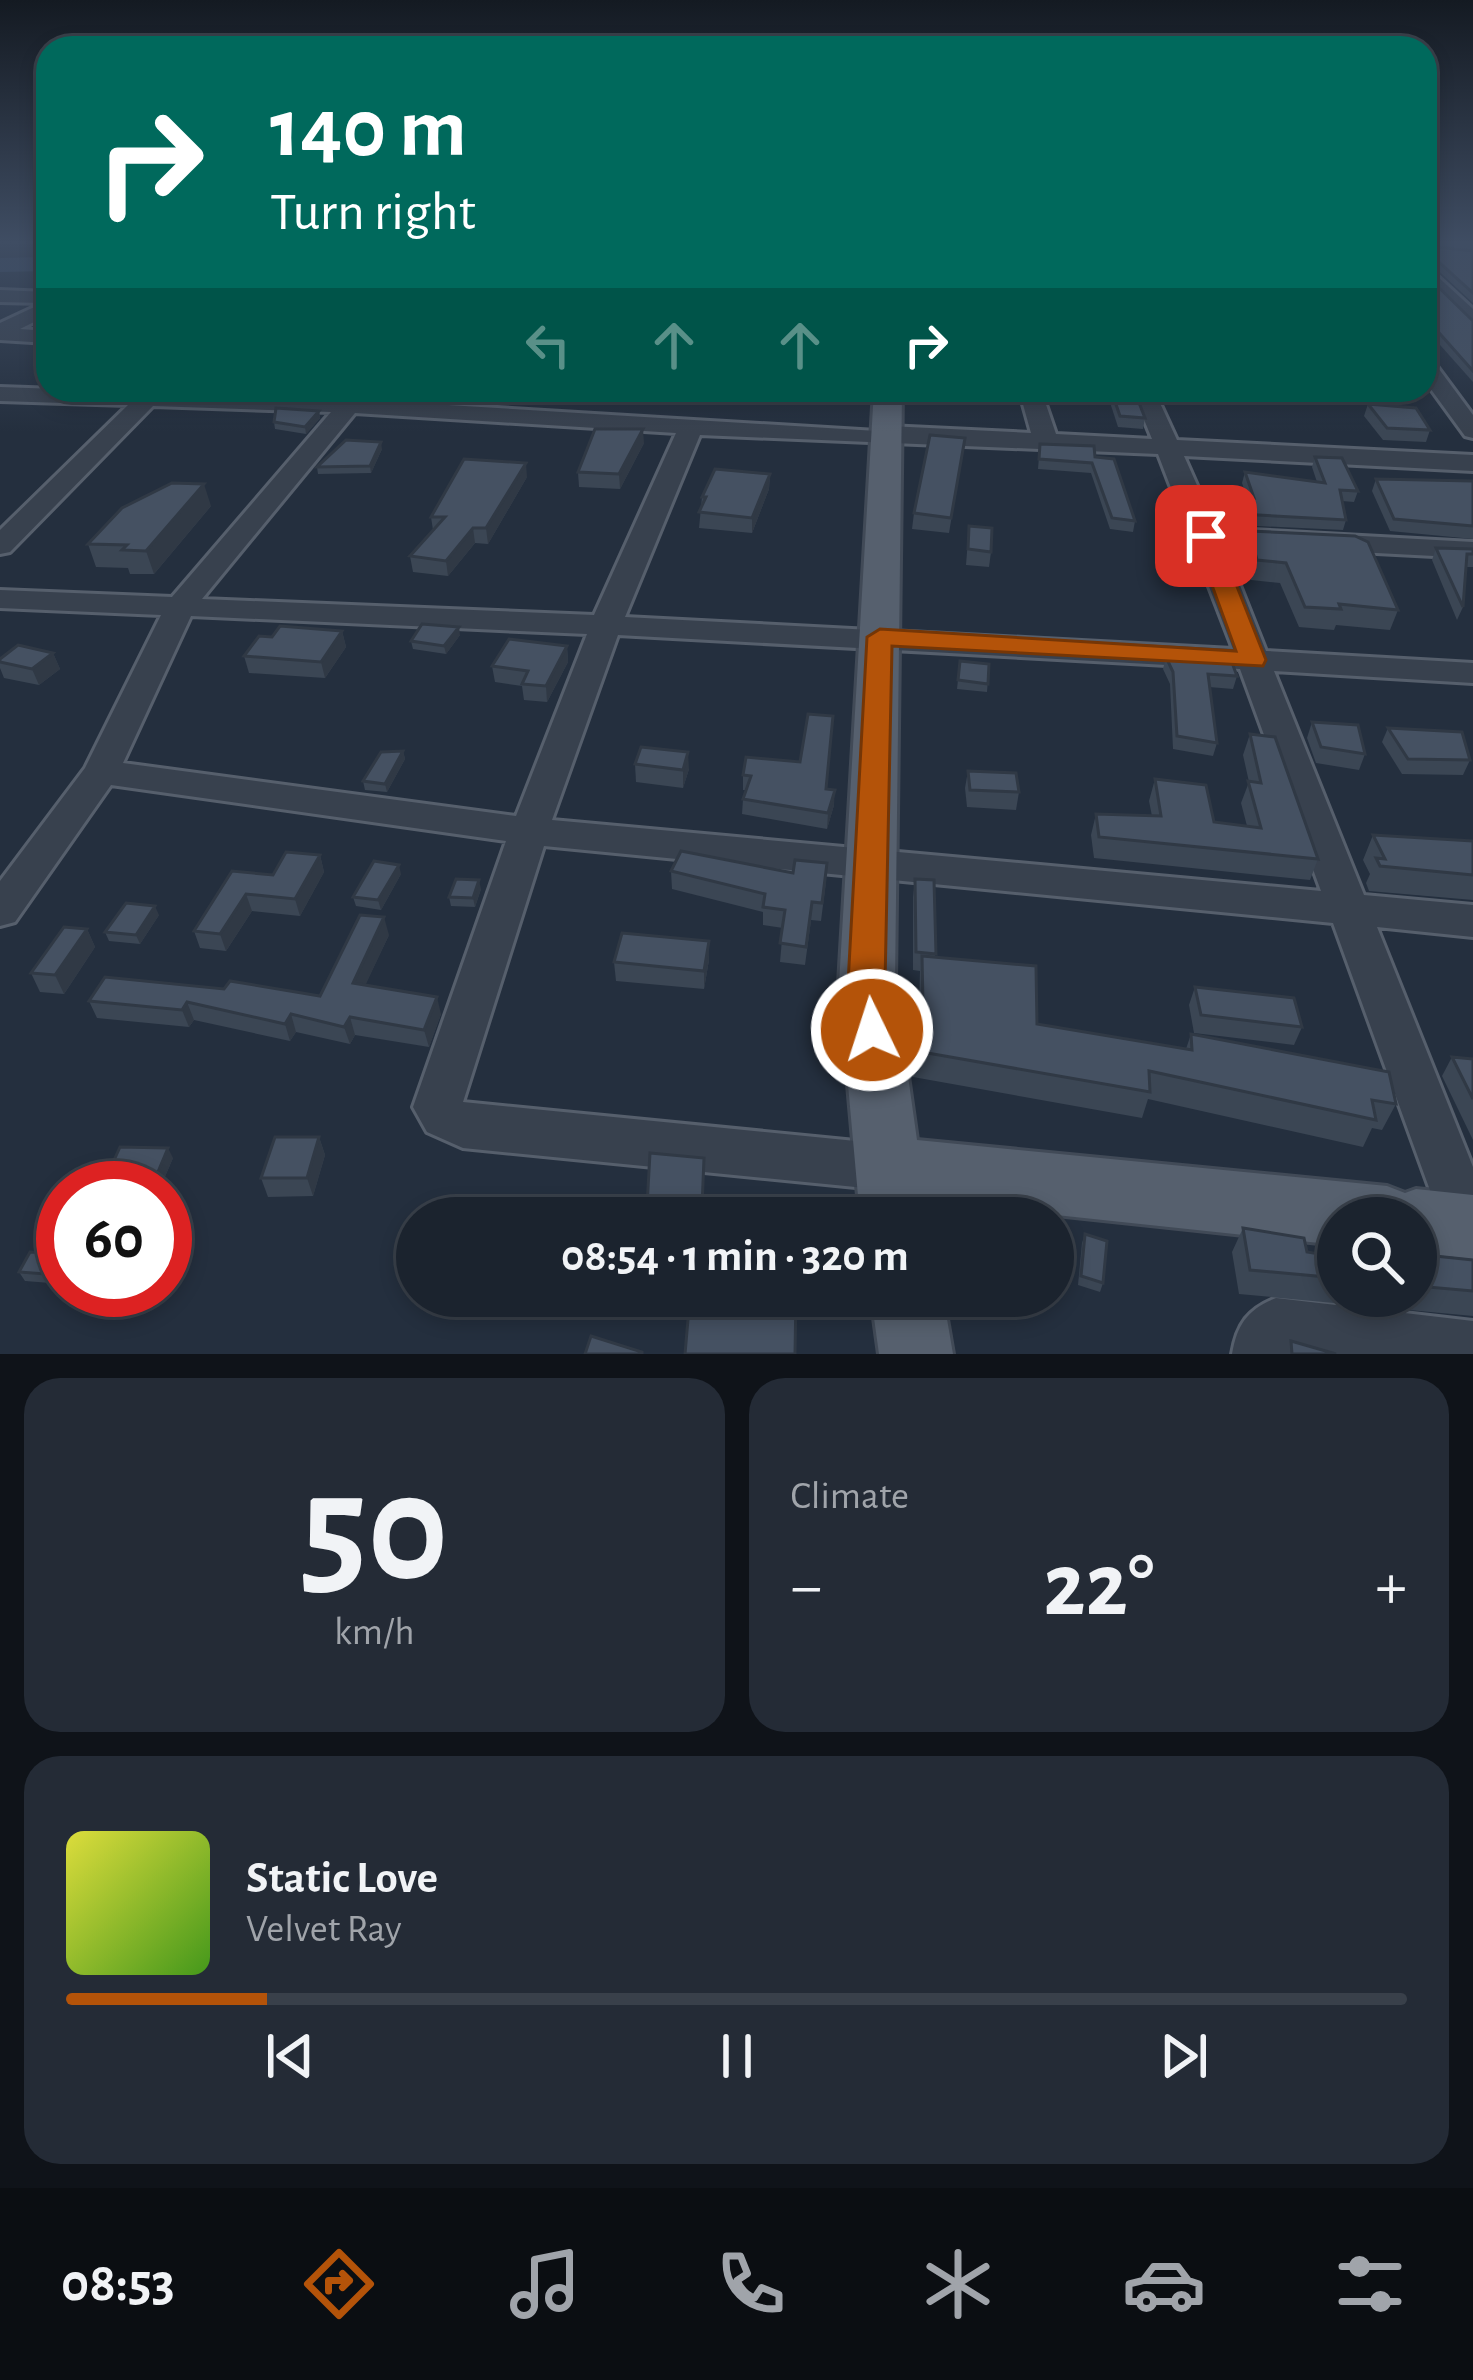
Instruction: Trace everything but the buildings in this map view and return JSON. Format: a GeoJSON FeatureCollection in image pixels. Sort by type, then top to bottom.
{"type":"FeatureCollection","features":[{"type":"Feature","properties":{"kind":"main road"},"geometry":{"type":"LineString","coordinates":[[888,421],[867,984],[890,1192],[1317,1214]]}},
{"type":"Feature","properties":{"kind":"main road"},"geometry":{"type":"LineString","coordinates":[[910,1317],[916,1354]]}},
{"type":"Feature","properties":{"kind":"street"},"geometry":{"type":"LineString","coordinates":[[1437,308],[1470,312]]}},
{"type":"Feature","properties":{"kind":"street"},"geometry":{"type":"LineString","coordinates":[[0,333],[36,314]]}},
{"type":"Feature","properties":{"kind":"street"},"geometry":{"type":"LineString","coordinates":[[0,333],[36,336]]}},
{"type":"Feature","properties":{"kind":"street"},"geometry":{"type":"LineString","coordinates":[[1437,382],[1473,431]]}},
{"type":"Feature","properties":{"kind":"street"},"geometry":{"type":"LineString","coordinates":[[0,410],[10,394]]}},
{"type":"Feature","properties":{"kind":"street"},"geometry":{"type":"LineString","coordinates":[[0,546],[144,402]]}},
{"type":"Feature","properties":{"kind":"street"},"geometry":{"type":"LineString","coordinates":[[0,911],[101,772],[182,604],[353,402]]}},
{"type":"Feature","properties":{"kind":"street"},"geometry":{"type":"LineString","coordinates":[[399,402],[690,429],[888,421],[1046,442],[1473,464]]}},
{"type":"Feature","properties":{"kind":"street"},"geometry":{"type":"LineString","coordinates":[[1034,402],[1046,442]]}},
{"type":"Feature","properties":{"kind":"street"},"geometry":{"type":"LineString","coordinates":[[1148,402],[1206,536],[1349,913],[1453,1225]]}},
{"type":"Feature","properties":{"kind":"street"},"geometry":{"type":"LineString","coordinates":[[690,429],[606,624],[529,831],[437,1107],[444,1117],[463,1126],[890,1192]]}},
{"type":"Feature","properties":{"kind":"street"},"geometry":{"type":"LineString","coordinates":[[1206,536],[1473,550]]}},
{"type":"Feature","properties":{"kind":"street"},"geometry":{"type":"LineString","coordinates":[[0,599],[880,637],[1473,673]]}},
{"type":"Feature","properties":{"kind":"street"},"geometry":{"type":"LineString","coordinates":[[101,772],[529,831],[1473,922]]}},
{"type":"Feature","properties":{"kind":"street"},"geometry":{"type":"LineString","coordinates":[[1261,1354],[1263,1340],[1276,1326],[1473,1350]]}},
{"type":"Feature","properties":{"kind":"route"},"geometry":{"type":"LineString","coordinates":[[872,1030],[867,984],[880,637],[1253,660],[1206,536]]}}]}
